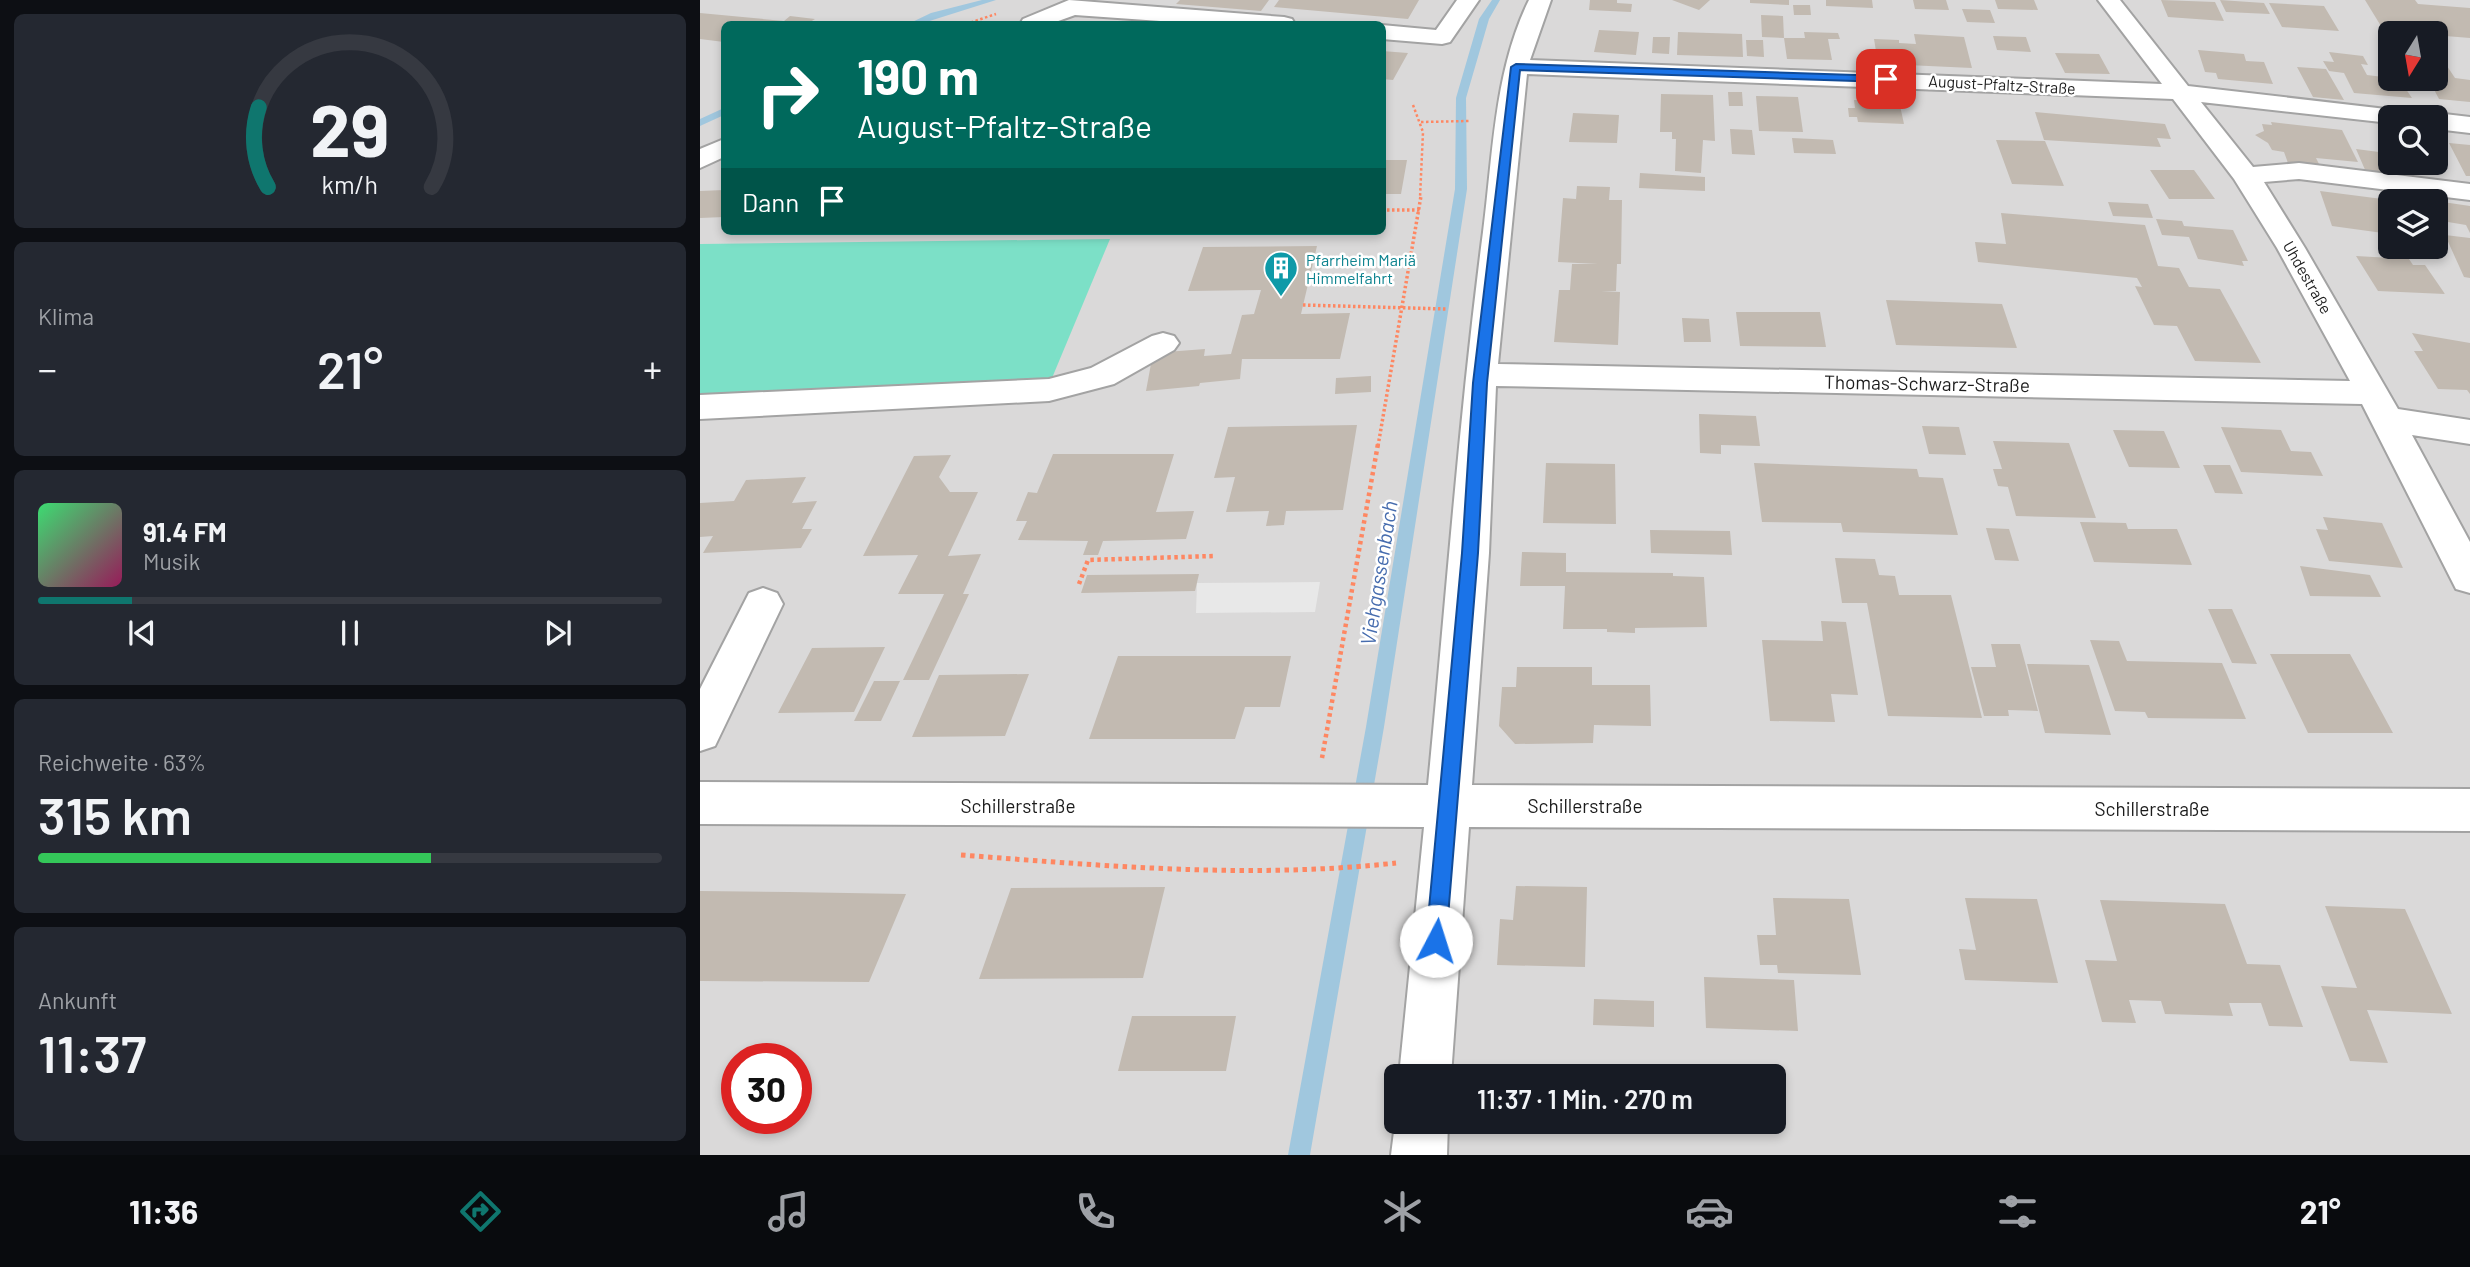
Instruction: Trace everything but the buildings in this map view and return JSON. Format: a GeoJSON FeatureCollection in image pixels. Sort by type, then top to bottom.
{"type":"FeatureCollection","features":[{"type":"Feature","properties":{"kind":"street"},"geometry":{"type":"LineString","coordinates":[[1386,32],[1442,37],[1468,0]]}},
{"type":"Feature","properties":{"kind":"street"},"geometry":{"type":"LineString","coordinates":[[1425,1064],[1426,804],[1482,375],[1516,67],[1540,0]]}},
{"type":"Feature","properties":{"kind":"street","name":"Uhdestraße"},"geometry":{"type":"LineString","coordinates":[[2109,0],[2246,176],[2307,273],[2470,578]]}},
{"type":"Feature","properties":{"kind":"street"},"geometry":{"type":"LineString","coordinates":[[1038,21],[1077,4],[1253,21]]}},
{"type":"Feature","properties":{"kind":"street","name":"August-Pfaltz-Straße"},"geometry":{"type":"LineString","coordinates":[[1516,67],[1818,76],[2180,92],[2378,114]]}},
{"type":"Feature","properties":{"kind":"street"},"geometry":{"type":"LineString","coordinates":[[2448,122],[2470,125]]}},
{"type":"Feature","properties":{"kind":"street"},"geometry":{"type":"LineString","coordinates":[[700,160],[721,149]]}},
{"type":"Feature","properties":{"kind":"street"},"geometry":{"type":"LineString","coordinates":[[2246,176],[2299,171],[2470,192]]}},
{"type":"Feature","properties":{"kind":"street"},"geometry":{"type":"LineString","coordinates":[[700,407],[1049,390],[1102,376],[1163,344]]}},
{"type":"Feature","properties":{"kind":"street","name":"Thomas-Schwarz-Straße"},"geometry":{"type":"LineString","coordinates":[[1482,375],[2380,406],[2470,432]]}},
{"type":"Feature","properties":{"kind":"street"},"geometry":{"type":"LineString","coordinates":[[700,732],[763,604]]}},
{"type":"Feature","properties":{"kind":"street","name":"Schillerstraße"},"geometry":{"type":"LineString","coordinates":[[700,803],[1323,785],[1426,804],[2470,810]]}},
{"type":"Feature","properties":{"kind":"street"},"geometry":{"type":"LineString","coordinates":[[1419,1155],[1420,1134]]}},
{"type":"Feature","properties":{"kind":"path"},"geometry":{"type":"LineString","coordinates":[[1323,785],[1420,210],[1421,122],[1413,105]]}},
{"type":"Feature","properties":{"kind":"path"},"geometry":{"type":"LineString","coordinates":[[1421,122],[1480,121]]}},
{"type":"Feature","properties":{"kind":"path"},"geometry":{"type":"LineString","coordinates":[[1386,210],[1420,210]]}},
{"type":"Feature","properties":{"kind":"path"},"geometry":{"type":"LineString","coordinates":[[1303,305],[1420,308]]}},
{"type":"Feature","properties":{"kind":"path"},"geometry":{"type":"LineString","coordinates":[[1079,584],[1088,560],[1214,556]]}},
{"type":"Feature","properties":{"kind":"path"},"geometry":{"type":"LineString","coordinates":[[950,854],[1189,872],[1311,872],[1377,866]]}},
{"type":"Feature","properties":{"kind":"shaded area"},"geometry":{"type":"Polygon","coordinates":[[[700,0],[2470,0],[2470,1155],[700,1155],[700,0]]]}},
{"type":"Feature","properties":{"kind":"shaded area"},"geometry":{"type":"Polygon","coordinates":[[[1320,582],[1315,612],[1196,613],[1197,583],[1320,582]]]}},
{"type":"Feature","properties":{"kind":"green space"},"geometry":{"type":"Polygon","coordinates":[[[1110,239],[1052,378],[700,395],[700,244],[1110,239]]]}},
{"type":"Feature","properties":{"kind":"waterway"},"geometry":{"type":"LineString","coordinates":[[920,21],[992,0]]}},
{"type":"Feature","properties":{"kind":"waterway","name":"Viehgassenbach"},"geometry":{"type":"LineString","coordinates":[[1299,1155],[1375,727],[1461,189],[1461,98],[1484,19],[1496,0]]}},
{"type":"Feature","properties":{"kind":"waterway"},"geometry":{"type":"LineString","coordinates":[[700,123],[721,112]]}},
{"type":"Feature","properties":{"kind":"place","name":"Pfarrheim Mariä Himmelfahrt"},"geometry":{"type":"Point","coordinates":[1281,298]}},
{"type":"Feature","properties":{"kind":"route"},"geometry":{"type":"LineString","coordinates":[[1436,941],[1470,553],[1480,383],[1516,67],[1886,79]]}}]}
